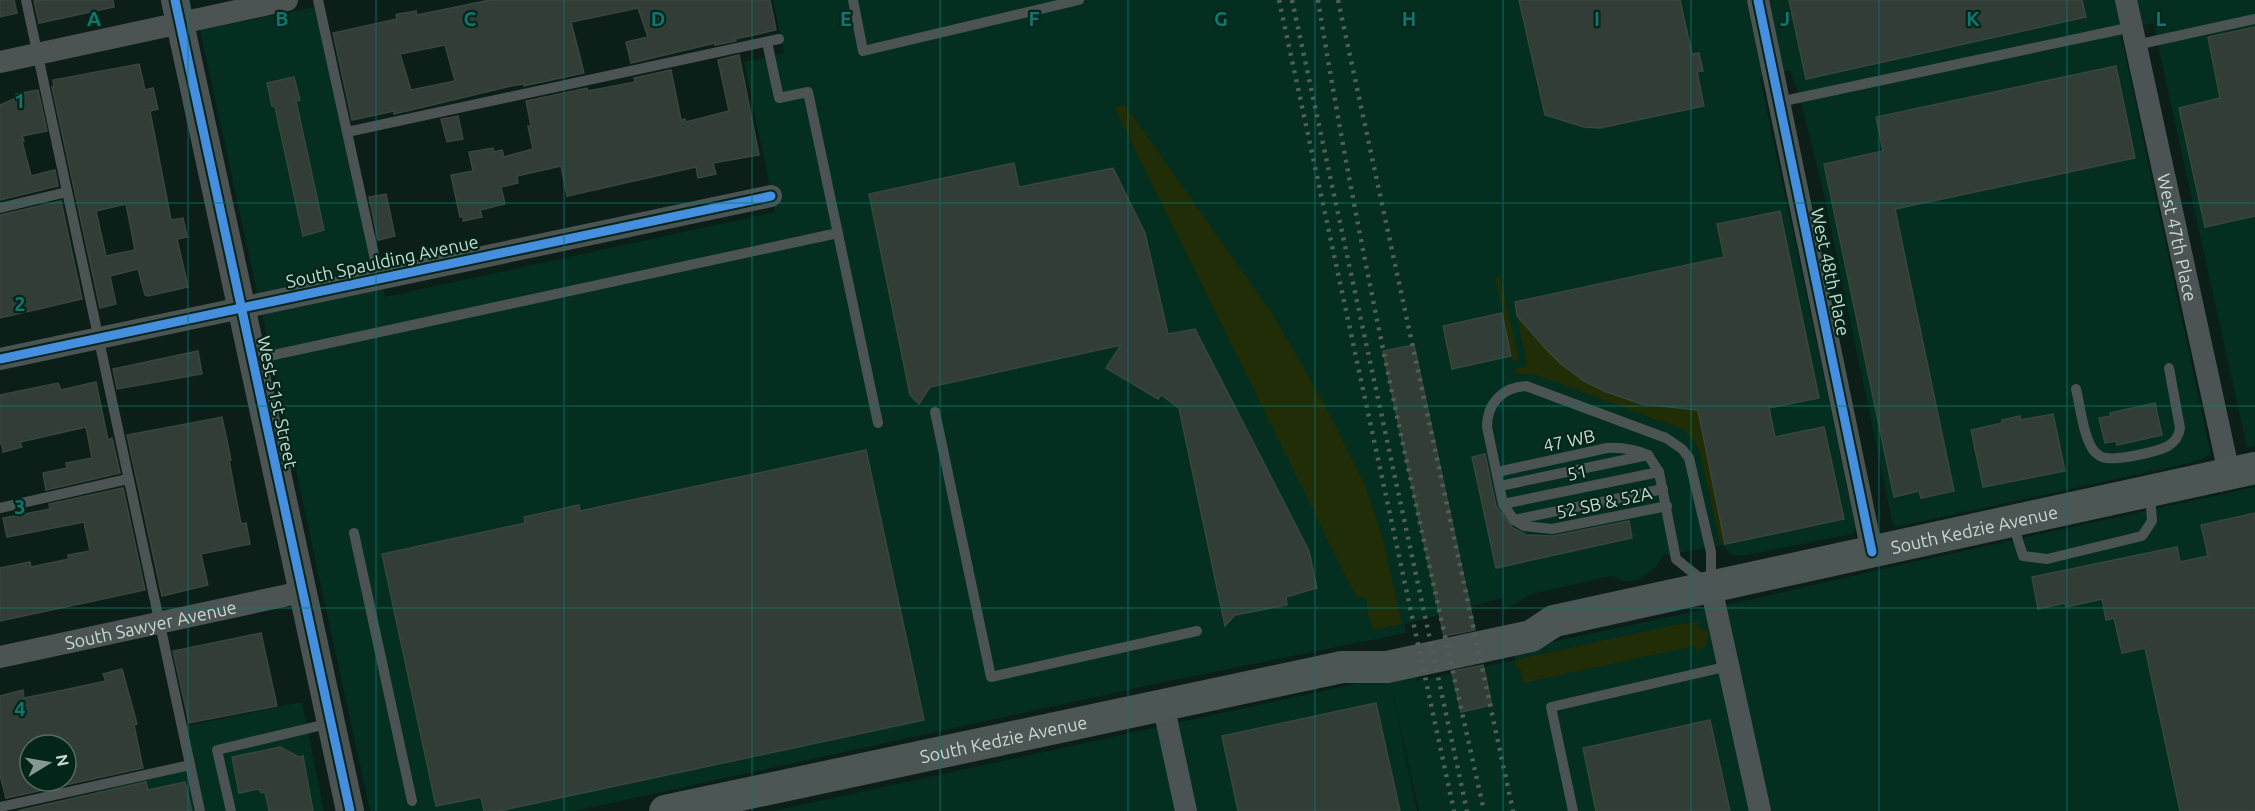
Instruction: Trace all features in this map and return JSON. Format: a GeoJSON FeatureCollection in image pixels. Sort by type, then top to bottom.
{"type":"FeatureCollection","features":[{"type":"Feature","properties":{"kind":"main road","name":"South Kedzie Avenue"},"geometry":{"type":"LineString","coordinates":[[665,811],[1342,667],[1387,667],[1531,636],[1554,621],[2242,471]]}},
{"type":"Feature","properties":{"kind":"street"},"geometry":{"type":"LineString","coordinates":[[0,62],[37,54],[177,12],[286,0]]}},
{"type":"Feature","properties":{"kind":"street","name":"West 48th Place"},"geometry":{"type":"LineString","coordinates":[[1758,0],[1872,552]]}},
{"type":"Feature","properties":{"kind":"street","name":"West 47th Place"},"geometry":{"type":"LineString","coordinates":[[2126,0],[2242,471]]}},
{"type":"Feature","properties":{"kind":"street","name":"West 51st Street"},"geometry":{"type":"LineString","coordinates":[[177,12],[350,811]]}},
{"type":"Feature","properties":{"kind":"street","name":"South Spaulding Avenue"},"geometry":{"type":"LineString","coordinates":[[0,360],[771,196]]}},
{"type":"Feature","properties":{"kind":"street"},"geometry":{"type":"LineString","coordinates":[[1711,587],[1760,811]]}},
{"type":"Feature","properties":{"kind":"street","name":"South Sawyer Avenue"},"geometry":{"type":"LineString","coordinates":[[0,657],[302,592]]}},
{"type":"Feature","properties":{"kind":"street"},"geometry":{"type":"LineString","coordinates":[[1163,704],[1186,811]]}},
{"type":"Feature","properties":{"kind":"lane"},"geometry":{"type":"LineString","coordinates":[[26,0],[200,811]]}},
{"type":"Feature","properties":{"kind":"lane"},"geometry":{"type":"LineString","coordinates":[[318,0],[379,278]]}},
{"type":"Feature","properties":{"kind":"lane"},"geometry":{"type":"LineString","coordinates":[[853,0],[863,51],[1079,0]]}},
{"type":"Feature","properties":{"kind":"lane"},"geometry":{"type":"LineString","coordinates":[[1779,102],[2134,36],[2255,19]]}},
{"type":"Feature","properties":{"kind":"lane"},"geometry":{"type":"LineString","coordinates":[[347,132],[773,40],[779,98],[808,92],[878,423]]}},
{"type":"Feature","properties":{"kind":"lane"},"geometry":{"type":"LineString","coordinates":[[0,208],[67,192]]}},
{"type":"Feature","properties":{"kind":"lane"},"geometry":{"type":"LineString","coordinates":[[252,359],[838,233]]}},
{"type":"Feature","properties":{"kind":"lane"},"geometry":{"type":"LineString","coordinates":[[2076,389],[2088,438],[2095,453],[2108,459],[2158,450],[2175,441],[2180,428],[2169,368]]}},
{"type":"Feature","properties":{"kind":"lane"},"geometry":{"type":"LineString","coordinates":[[1663,489],[1514,520],[1503,504],[1487,427],[1487,417],[1491,408],[1507,389],[1535,388],[1666,438],[1683,449],[1689,458],[1710,552],[1711,587]]}},
{"type":"Feature","properties":{"kind":"lane"},"geometry":{"type":"LineString","coordinates":[[935,412],[991,677],[1197,631]]}},
{"type":"Feature","properties":{"kind":"lane","name":"47 WB"},"geometry":{"type":"LineString","coordinates":[[1497,472],[1607,448],[1620,447],[1648,455]]}},
{"type":"Feature","properties":{"kind":"lane"},"geometry":{"type":"LineString","coordinates":[[1500,486],[1648,455],[1659,472],[1676,558],[1711,587]]}},
{"type":"Feature","properties":{"kind":"lane","name":"51"},"geometry":{"type":"LineString","coordinates":[[1503,504],[1659,472]]}},
{"type":"Feature","properties":{"kind":"lane"},"geometry":{"type":"LineString","coordinates":[[0,508],[128,479]]}},
{"type":"Feature","properties":{"kind":"lane"},"geometry":{"type":"LineString","coordinates":[[2012,521],[2023,556],[2047,559],[2142,536],[2152,521],[2149,491]]}},
{"type":"Feature","properties":{"kind":"lane","name":"52 SB & 52A"},"geometry":{"type":"LineString","coordinates":[[1514,520],[1524,526],[1552,529],[1666,506]]}},
{"type":"Feature","properties":{"kind":"lane"},"geometry":{"type":"LineString","coordinates":[[354,533],[412,801]]}},
{"type":"Feature","properties":{"kind":"lane"},"geometry":{"type":"LineString","coordinates":[[1573,811],[1551,707],[1729,666]]}},
{"type":"Feature","properties":{"kind":"lane"},"geometry":{"type":"LineString","coordinates":[[231,811],[217,750],[331,723]]}},
{"type":"Feature","properties":{"kind":"lane"},"geometry":{"type":"LineString","coordinates":[[0,807],[190,765]]}},
{"type":"Feature","properties":{"kind":"shaded area"},"geometry":{"type":"Polygon","coordinates":[[[773,0],[2255,0],[2255,446],[2247,448],[2153,23],[2120,30],[2209,455],[2190,463],[1896,527],[1893,525],[1822,186],[1800,98],[1790,70],[1760,78],[1856,528],[1853,534],[1742,556],[1732,555],[1722,545],[1662,556],[1656,567],[1638,580],[1626,582],[1611,576],[1602,578],[1532,594],[1504,610],[1502,598],[1404,624],[1406,633],[1164,682],[575,811],[370,811],[200,30],[320,6],[385,297],[775,212],[744,62],[784,53],[773,0]]]}},
{"type":"Feature","properties":{"kind":"shaded area"},"geometry":{"type":"Polygon","coordinates":[[[1125,105],[1273,315],[1321,398],[1366,487],[1383,539],[1402,624],[1373,630],[1367,613],[1367,598],[1356,597],[1114,107],[1125,105]]]}},
{"type":"Feature","properties":{"kind":"shaded area"},"geometry":{"type":"Polygon","coordinates":[[[1500,277],[1519,360],[1513,361],[1495,278],[1500,277]]]}},
{"type":"Feature","properties":{"kind":"shaded area"},"geometry":{"type":"Polygon","coordinates":[[[1517,315],[1556,359],[1594,386],[1616,396],[1639,402],[1698,410],[1725,544],[1722,545],[1719,539],[1701,456],[1696,444],[1684,430],[1536,375],[1516,374],[1515,369],[1527,366],[1517,315]]]}},
{"type":"Feature","properties":{"kind":"shaded area"},"geometry":{"type":"Polygon","coordinates":[[[2255,487],[2255,811],[1419,811],[1391,686],[1417,811],[773,811],[1414,671],[1417,681],[1515,660],[1513,650],[2255,487]]]}},
{"type":"Feature","properties":{"kind":"shaded area"},"geometry":{"type":"Polygon","coordinates":[[[1697,622],[1700,629],[1707,630],[1708,637],[1703,648],[1696,651],[1695,646],[1523,683],[1520,668],[1516,668],[1515,660],[1697,622]]]}},
{"type":"Feature","properties":{"kind":"shaded area"},"geometry":{"type":"Polygon","coordinates":[[[302,702],[324,811],[101,811],[96,786],[189,765],[181,727],[302,702]]]}},
{"type":"Feature","properties":{"kind":"building"},"geometry":{"type":"Polygon","coordinates":[[[0,0],[14,0],[17,13],[0,17],[0,0]]]}},
{"type":"Feature","properties":{"kind":"building"},"geometry":{"type":"Polygon","coordinates":[[[113,0],[114,7],[39,23],[34,1],[113,0]]]}},
{"type":"Feature","properties":{"kind":"building"},"geometry":{"type":"Polygon","coordinates":[[[490,0],[770,0],[776,30],[735,39],[736,41],[715,45],[715,43],[631,63],[626,42],[648,37],[638,8],[571,22],[584,73],[524,86],[523,84],[511,86],[394,114],[394,111],[352,120],[333,33],[397,19],[398,14],[416,11],[417,15],[490,0]],[[445,45],[400,54],[411,90],[455,81],[445,45]]]}},
{"type":"Feature","properties":{"kind":"building"},"geometry":{"type":"Polygon","coordinates":[[[1519,0],[1680,0],[1692,54],[1699,53],[1703,71],[1697,72],[1704,106],[1600,128],[1584,127],[1545,115],[1519,0]]]}},
{"type":"Feature","properties":{"kind":"building"},"geometry":{"type":"Polygon","coordinates":[[[1789,0],[2082,0],[2086,17],[1806,79],[1789,0]]]}},
{"type":"Feature","properties":{"kind":"building"},"geometry":{"type":"Polygon","coordinates":[[[2255,27],[2255,216],[2205,227],[2179,108],[2220,98],[2208,37],[2255,27]]]}},
{"type":"Feature","properties":{"kind":"building"},"geometry":{"type":"Polygon","coordinates":[[[739,55],[759,155],[713,163],[716,174],[698,178],[696,167],[567,196],[561,166],[517,176],[518,183],[501,187],[505,204],[480,210],[482,217],[463,221],[463,216],[460,217],[451,175],[473,171],[469,152],[493,148],[494,152],[502,150],[504,157],[533,149],[526,101],[587,88],[588,91],[635,82],[634,78],[671,70],[681,120],[685,119],[686,122],[729,111],[718,60],[739,55]]]}},
{"type":"Feature","properties":{"kind":"building"},"geometry":{"type":"Polygon","coordinates":[[[139,64],[145,90],[153,88],[158,109],[150,111],[171,220],[183,218],[187,237],[177,239],[188,287],[145,295],[138,269],[110,276],[116,304],[100,308],[52,87],[54,87],[53,80],[139,64]],[[126,204],[96,211],[106,256],[135,250],[126,204]]]}},
{"type":"Feature","properties":{"kind":"building"},"geometry":{"type":"Polygon","coordinates":[[[2116,66],[2135,158],[1895,209],[1954,491],[1921,498],[1919,491],[1894,497],[1824,164],[1883,151],[1876,117],[2116,66]]]}},
{"type":"Feature","properties":{"kind":"building"},"geometry":{"type":"Polygon","coordinates":[[[294,77],[300,100],[296,101],[324,230],[303,236],[275,107],[272,106],[267,83],[294,77]]]}},
{"type":"Feature","properties":{"kind":"building"},"geometry":{"type":"Polygon","coordinates":[[[38,90],[47,131],[22,136],[24,141],[22,141],[31,176],[55,170],[58,186],[0,200],[0,105],[16,98],[16,94],[38,90]]]}},
{"type":"Feature","properties":{"kind":"building"},"geometry":{"type":"Polygon","coordinates":[[[458,116],[463,139],[447,142],[441,119],[458,116]]]}},
{"type":"Feature","properties":{"kind":"building"},"geometry":{"type":"Polygon","coordinates":[[[1014,163],[1019,187],[1113,168],[1145,233],[1168,334],[1195,329],[1309,551],[1317,588],[1286,597],[1287,605],[1235,615],[1225,626],[1179,408],[1161,395],[1158,399],[1106,368],[1121,345],[930,387],[919,404],[910,395],[869,194],[1014,163]]]}},
{"type":"Feature","properties":{"kind":"building"},"geometry":{"type":"Polygon","coordinates":[[[386,194],[395,236],[378,240],[369,197],[386,194]]]}},
{"type":"Feature","properties":{"kind":"building"},"geometry":{"type":"Polygon","coordinates":[[[61,201],[82,299],[0,318],[0,215],[61,201]]]}},
{"type":"Feature","properties":{"kind":"building"},"geometry":{"type":"Polygon","coordinates":[[[1780,211],[1819,398],[1769,408],[1775,437],[1824,427],[1844,519],[1725,544],[1698,410],[1641,404],[1584,381],[1561,364],[1517,316],[1515,302],[1724,257],[1717,224],[1780,211]]]}},
{"type":"Feature","properties":{"kind":"building"},"geometry":{"type":"Polygon","coordinates":[[[1502,313],[1511,356],[1452,369],[1443,326],[1502,313]]]}},
{"type":"Feature","properties":{"kind":"building"},"geometry":{"type":"Polygon","coordinates":[[[1414,345],[1475,630],[1444,636],[1383,351],[1414,345]]]}},
{"type":"Feature","properties":{"kind":"building"},"geometry":{"type":"Polygon","coordinates":[[[198,351],[202,374],[117,389],[113,369],[198,351]]]}},
{"type":"Feature","properties":{"kind":"building"},"geometry":{"type":"Polygon","coordinates":[[[96,382],[108,440],[112,438],[120,473],[46,490],[43,473],[67,468],[66,463],[92,458],[86,427],[20,442],[22,447],[3,452],[2,444],[0,444],[0,395],[58,383],[61,390],[96,382]]]}},
{"type":"Feature","properties":{"kind":"building"},"geometry":{"type":"Polygon","coordinates":[[[2155,403],[2162,435],[2117,445],[2116,441],[2105,443],[2099,418],[2111,416],[2110,413],[2155,403]]]}},
{"type":"Feature","properties":{"kind":"building"},"geometry":{"type":"Polygon","coordinates":[[[2053,414],[2065,471],[1983,487],[1971,430],[2020,416],[2020,420],[2053,414]]]}},
{"type":"Feature","properties":{"kind":"building"},"geometry":{"type":"Polygon","coordinates":[[[222,417],[241,524],[246,523],[250,544],[201,554],[208,585],[162,596],[127,435],[222,417]]]}},
{"type":"Feature","properties":{"kind":"building"},"geometry":{"type":"Polygon","coordinates":[[[866,450],[924,720],[499,811],[484,811],[481,797],[436,806],[382,554],[525,523],[524,517],[579,505],[580,511],[866,450]]]}},
{"type":"Feature","properties":{"kind":"building"},"geometry":{"type":"Polygon","coordinates":[[[1485,454],[1496,506],[1513,528],[1527,535],[1553,536],[1629,521],[1632,538],[1496,568],[1472,457],[1485,454]]]}},
{"type":"Feature","properties":{"kind":"building"},"geometry":{"type":"Polygon","coordinates":[[[123,488],[145,590],[0,621],[0,568],[30,562],[31,567],[69,559],[68,555],[90,551],[84,522],[7,537],[3,518],[50,509],[49,504],[123,488]]]}},
{"type":"Feature","properties":{"kind":"building"},"geometry":{"type":"Polygon","coordinates":[[[2255,513],[2255,811],[2180,811],[2145,648],[2122,653],[2114,618],[2106,620],[2102,599],[2066,607],[2065,603],[2038,609],[2032,577],[2177,547],[2180,562],[2208,556],[2201,525],[2255,513]]]}},
{"type":"Feature","properties":{"kind":"building"},"geometry":{"type":"Polygon","coordinates":[[[261,633],[277,706],[189,723],[173,651],[261,633]]]}},
{"type":"Feature","properties":{"kind":"building"},"geometry":{"type":"Polygon","coordinates":[[[1483,665],[1492,705],[1461,712],[1452,671],[1483,665]]]}},
{"type":"Feature","properties":{"kind":"building"},"geometry":{"type":"Polygon","coordinates":[[[122,669],[137,724],[134,725],[143,768],[78,782],[78,733],[18,733],[18,793],[29,793],[6,798],[0,775],[0,696],[23,690],[24,698],[106,681],[103,674],[122,669]]]}},
{"type":"Feature","properties":{"kind":"building"},"geometry":{"type":"Polygon","coordinates":[[[1376,703],[1400,811],[1238,811],[1222,736],[1376,703]]]}},
{"type":"Feature","properties":{"kind":"building"},"geometry":{"type":"Polygon","coordinates":[[[1710,720],[1730,811],[1596,811],[1583,748],[1710,720]]]}},
{"type":"Feature","properties":{"kind":"building"},"geometry":{"type":"Polygon","coordinates":[[[280,747],[299,757],[303,756],[313,811],[269,811],[265,792],[261,793],[259,789],[239,793],[232,757],[280,747]]]}},
{"type":"Feature","properties":{"kind":"building"},"geometry":{"type":"Polygon","coordinates":[[[146,782],[148,790],[185,782],[192,811],[17,811],[146,782]]]}},
{"type":"Feature","properties":{"kind":"railway"},"geometry":{"type":"LineString","coordinates":[[1279,0],[1454,811]]}},
{"type":"Feature","properties":{"kind":"railway"},"geometry":{"type":"LineString","coordinates":[[1292,0],[1467,811]]}},
{"type":"Feature","properties":{"kind":"railway"},"geometry":{"type":"LineString","coordinates":[[1318,0],[1374,305],[1484,811]]}},
{"type":"Feature","properties":{"kind":"railway"},"geometry":{"type":"LineString","coordinates":[[1338,0],[1513,811]]}},
{"type":"Feature","properties":{"kind":"cycle path"},"geometry":{"type":"LineString","coordinates":[[175,0],[350,811]]}},
{"type":"Feature","properties":{"kind":"cycle path"},"geometry":{"type":"LineString","coordinates":[[1758,0],[1872,552]]}},
{"type":"Feature","properties":{"kind":"cycle path"},"geometry":{"type":"LineString","coordinates":[[0,359],[771,196]]}}]}
